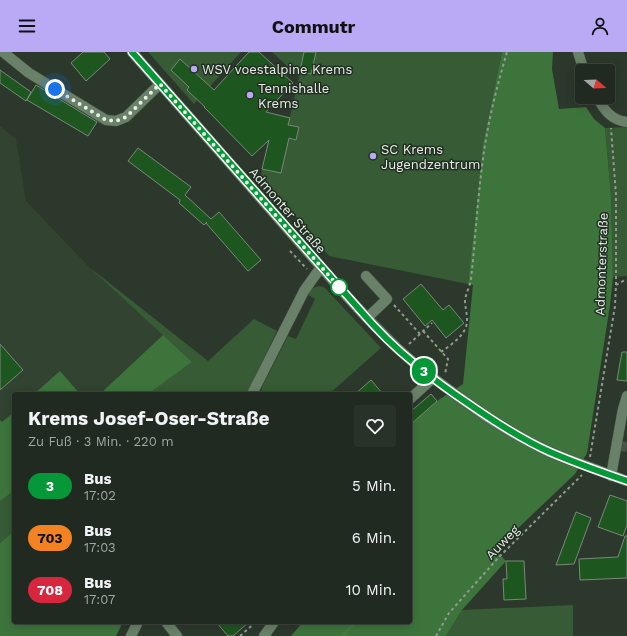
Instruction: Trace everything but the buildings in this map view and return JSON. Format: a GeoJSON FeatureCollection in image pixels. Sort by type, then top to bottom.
{"type":"FeatureCollection","features":[{"type":"Feature","properties":{"kind":"street"},"geometry":{"type":"LineString","coordinates":[[3,52],[29,73],[106,120],[116,121],[126,117],[160,84]]}},
{"type":"Feature","properties":{"kind":"street","name":"Admonter Straße"},"geometry":{"type":"LineString","coordinates":[[132,52],[367,318],[396,348],[433,378]]}},
{"type":"Feature","properties":{"kind":"street"},"geometry":{"type":"LineString","coordinates":[[578,52],[582,64]]}},
{"type":"Feature","properties":{"kind":"street"},"geometry":{"type":"LineString","coordinates":[[601,104],[611,116],[627,122]]}},
{"type":"Feature","properties":{"kind":"street"},"geometry":{"type":"LineString","coordinates":[[253,392],[304,291],[321,267]]}},
{"type":"Feature","properties":{"kind":"street"},"geometry":{"type":"LineString","coordinates":[[366,276],[387,299],[367,318]]}},
{"type":"Feature","properties":{"kind":"street"},"geometry":{"type":"LineString","coordinates":[[412,397],[433,378],[488,418],[513,433],[549,452],[589,463],[611,476],[627,481]]}},
{"type":"Feature","properties":{"kind":"street"},"geometry":{"type":"LineString","coordinates":[[611,476],[618,446],[623,409],[627,396]]}},
{"type":"Feature","properties":{"kind":"street"},"geometry":{"type":"LineString","coordinates":[[131,636],[137,624]]}},
{"type":"Feature","properties":{"kind":"street"},"geometry":{"type":"LineString","coordinates":[[168,624],[177,636]]}},
{"type":"Feature","properties":{"kind":"street"},"geometry":{"type":"LineString","coordinates":[[264,636],[273,624]]}},
{"type":"Feature","properties":{"kind":"path"},"geometry":{"type":"LineString","coordinates":[[442,352],[465,331],[467,325],[465,302],[472,279],[485,144],[495,96],[507,52]]}},
{"type":"Feature","properties":{"kind":"path","name":"Admonterstraße"},"geometry":{"type":"LineString","coordinates":[[589,463],[615,306],[616,195],[611,116]]}},
{"type":"Feature","properties":{"kind":"path"},"geometry":{"type":"LineString","coordinates":[[616,285],[627,280]]}},
{"type":"Feature","properties":{"kind":"path"},"geometry":{"type":"LineString","coordinates":[[387,299],[420,334]]}},
{"type":"Feature","properties":{"kind":"path"},"geometry":{"type":"LineString","coordinates":[[408,346],[432,323]]}},
{"type":"Feature","properties":{"kind":"path"},"geometry":{"type":"LineString","coordinates":[[423,331],[448,359],[445,375]]}},
{"type":"Feature","properties":{"kind":"path","name":"Auweg"},"geometry":{"type":"LineString","coordinates":[[436,636],[449,612],[499,557],[589,463]]}},
{"type":"Feature","properties":{"kind":"path"},"geometry":{"type":"LineString","coordinates":[[240,636],[254,624]]}},
{"type":"Feature","properties":{"kind":"shaded area"},"geometry":{"type":"Polygon","coordinates":[[[0,126],[16,139],[26,201],[89,267],[208,361],[173,392],[12,392],[12,533],[0,543],[0,126]]]}},
{"type":"Feature","properties":{"kind":"green space","name":"WSV voestalpine Krems"},"geometry":{"type":"Polygon","coordinates":[[[148,52],[241,52],[194,104],[148,52]]]}},
{"type":"Feature","properties":{"kind":"green space","name":"SC Krems Jugendzentrum"},"geometry":{"type":"Polygon","coordinates":[[[272,52],[502,52],[483,144],[468,284],[329,256],[261,175],[274,114],[290,117],[299,77],[272,52]]]}},
{"type":"Feature","properties":{"kind":"green space"},"geometry":{"type":"Polygon","coordinates":[[[502,52],[553,52],[552,69],[559,109],[586,107],[594,119],[605,128],[611,196],[613,277],[587,453],[575,474],[495,550],[506,561],[462,610],[446,636],[291,636],[301,624],[412,624],[412,423],[437,401],[463,384],[473,285],[468,284],[483,144],[502,52]]]}},
{"type":"Feature","properties":{"kind":"green space"},"geometry":{"type":"Polygon","coordinates":[[[627,127],[627,276],[613,277],[611,196],[605,128],[627,127]]]}},
{"type":"Feature","properties":{"kind":"green space"},"geometry":{"type":"Polygon","coordinates":[[[89,267],[208,361],[254,319],[277,331],[248,392],[151,392],[192,362],[89,267]]]}},
{"type":"Feature","properties":{"kind":"green space"},"geometry":{"type":"Polygon","coordinates":[[[319,286],[324,287],[381,348],[331,392],[261,392],[262,387],[288,336],[296,339],[315,299],[308,295],[309,291],[319,286]]]}},
{"type":"Feature","properties":{"kind":"green space"},"geometry":{"type":"Polygon","coordinates":[[[163,335],[192,362],[151,392],[102,392],[163,335]]]}},
{"type":"Feature","properties":{"kind":"green space"},"geometry":{"type":"Polygon","coordinates":[[[60,371],[78,392],[36,392],[60,371]]]}},
{"type":"Feature","properties":{"kind":"green space"},"geometry":{"type":"Polygon","coordinates":[[[12,414],[12,492],[0,501],[0,420],[2,422],[12,414]]]}},
{"type":"Feature","properties":{"kind":"green space"},"geometry":{"type":"Polygon","coordinates":[[[12,492],[12,533],[0,543],[0,501],[12,492]]]}},
{"type":"Feature","properties":{"kind":"green space"},"geometry":{"type":"Polygon","coordinates":[[[12,533],[12,624],[122,624],[116,636],[0,636],[0,543],[12,533]]]}},
{"type":"Feature","properties":{"kind":"green space"},"geometry":{"type":"Polygon","coordinates":[[[573,605],[573,636],[446,636],[462,610],[573,605]]]}},
{"type":"Feature","properties":{"kind":"waterway"},"geometry":{"type":"LineString","coordinates":[[343,636],[353,624]]}},
{"type":"Feature","properties":{"kind":"tunnel"},"geometry":{"type":"LineString","coordinates":[[620,446],[627,447]]}},
{"type":"Feature","properties":{"kind":"bus line","name":"3"},"geometry":{"type":"LineString","coordinates":[[132,52],[367,318],[396,348],[433,378],[488,418],[513,433],[549,452],[627,481]]}},
{"type":"Feature","properties":{"kind":"place","name":"WSV voestalpine Krems"},"geometry":{"type":"Point","coordinates":[194,69]}},
{"type":"Feature","properties":{"kind":"place","name":"Tennishalle Krems"},"geometry":{"type":"Point","coordinates":[250,95]}},
{"type":"Feature","properties":{"kind":"place","name":"SC Krems Jugendzentrum"},"geometry":{"type":"Point","coordinates":[373,156]}},
{"type":"Feature","properties":{"kind":"route"},"geometry":{"type":"LineString","coordinates":[[55,89],[106,120],[116,121],[126,117],[160,84],[339,287]]}}]}
